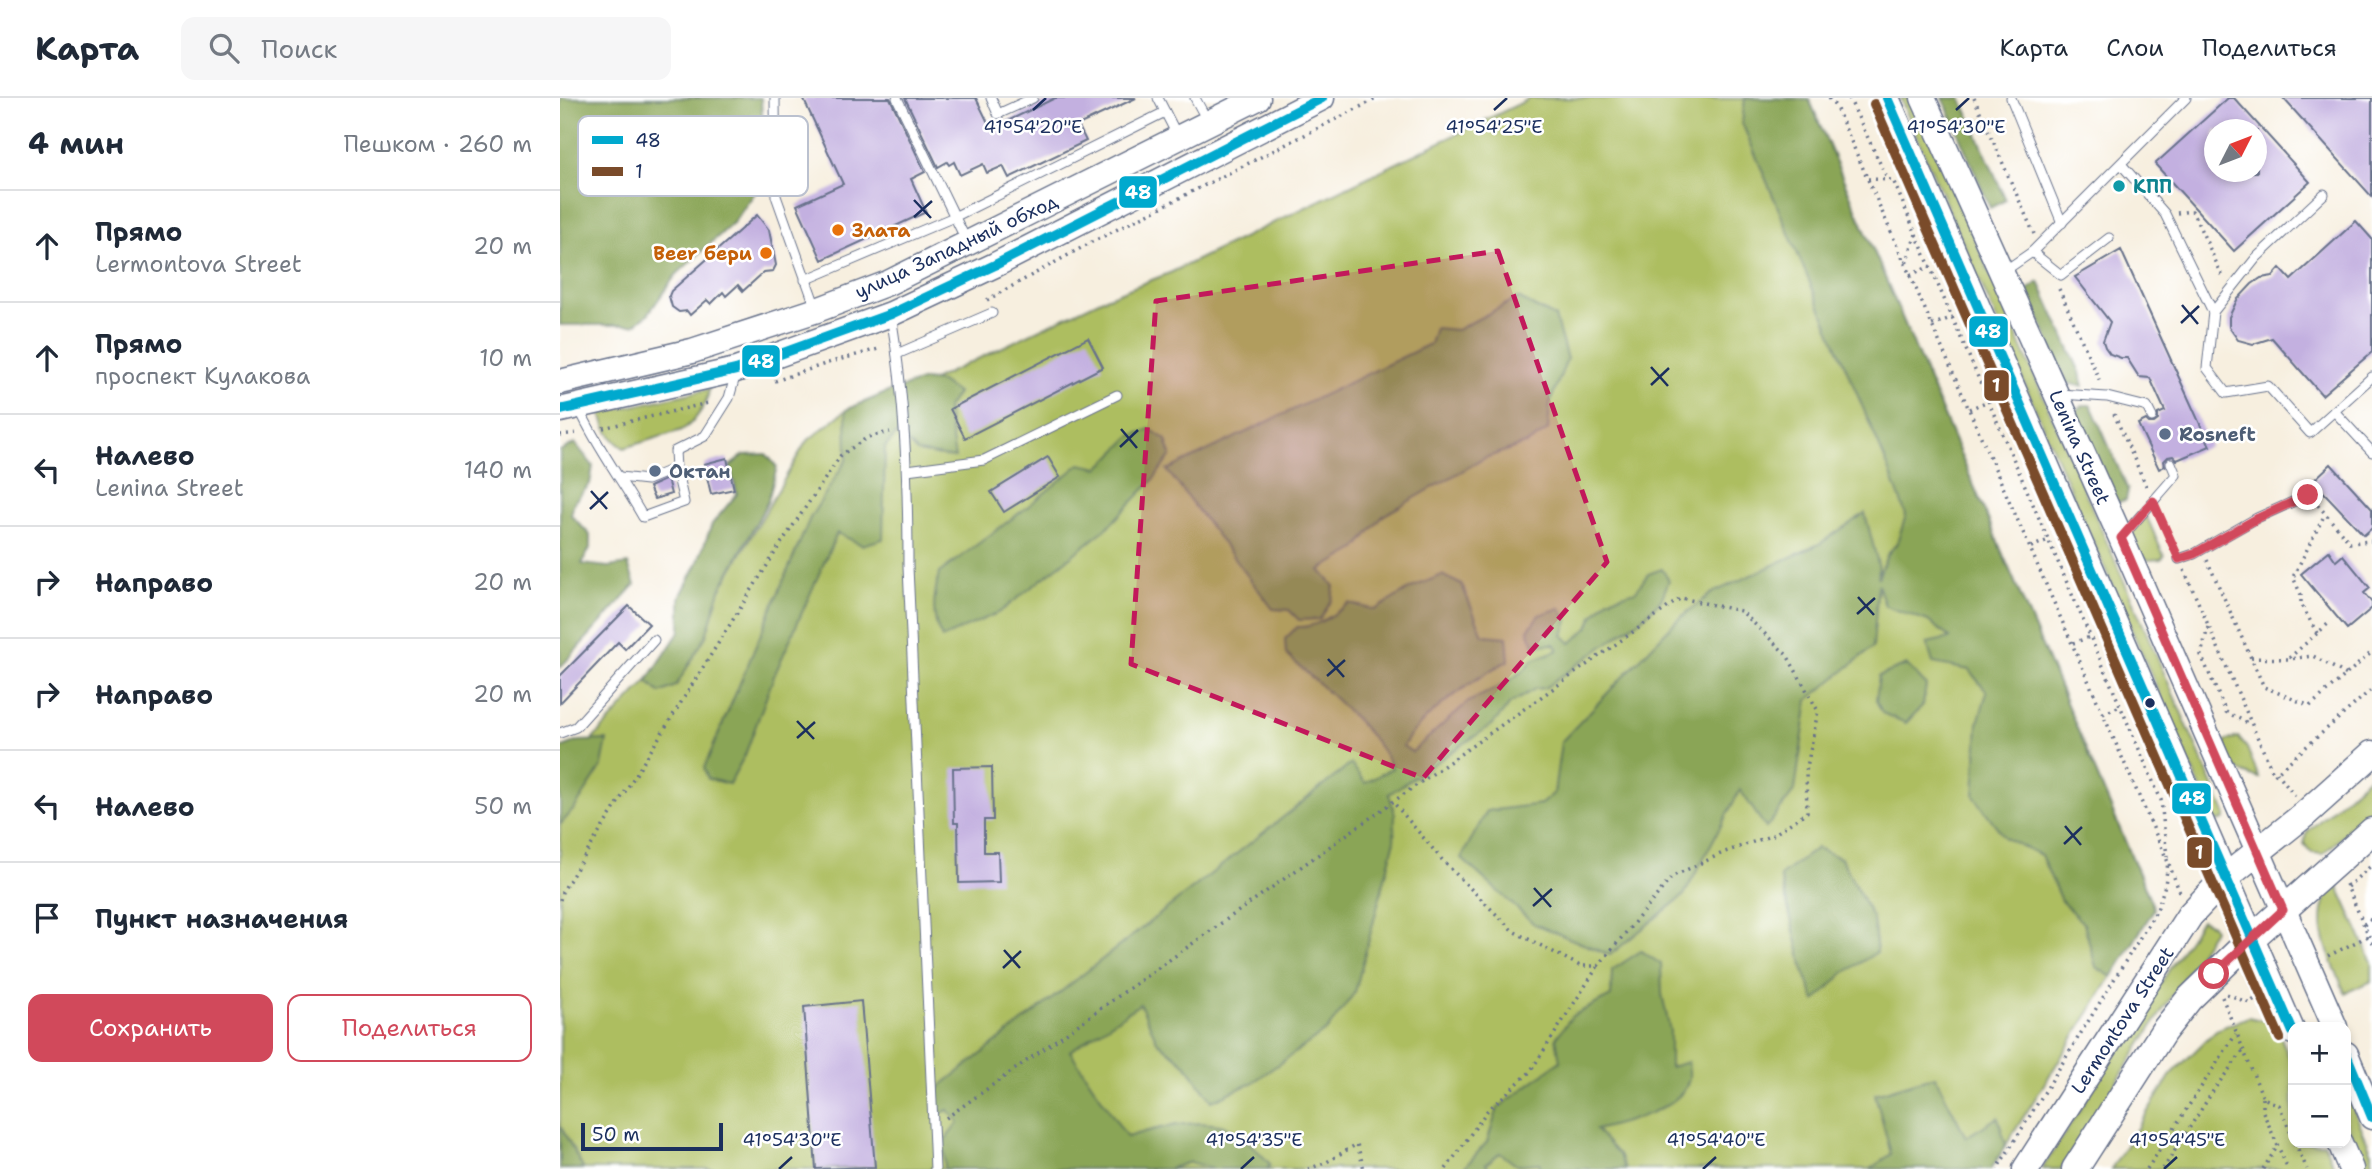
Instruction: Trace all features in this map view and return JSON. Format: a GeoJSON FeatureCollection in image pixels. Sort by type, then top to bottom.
{"type":"FeatureCollection","features":[{"type":"Feature","properties":{"kind":"main road","name":"улица Западный обход"},"geometry":{"type":"LineString","coordinates":[[560,382],[692,351],[817,310],[888,283],[1258,98]]}},
{"type":"Feature","properties":{"kind":"main road","name":"улица Западный обход"},"geometry":{"type":"LineString","coordinates":[[569,408],[736,370],[891,314],[1007,259],[1322,98]]}},
{"type":"Feature","properties":{"kind":"main road","name":"Lenina Street"},"geometry":{"type":"LineString","coordinates":[[1887,98],[2289,1022]]}},
{"type":"Feature","properties":{"kind":"main road","name":"Lenina Street"},"geometry":{"type":"LineString","coordinates":[[1923,98],[2121,538],[2333,1022]]}},
{"type":"Feature","properties":{"kind":"main road","name":"Lermontova Street"},"geometry":{"type":"LineString","coordinates":[[2026,1169],[2190,915],[2226,877],[2305,814],[2372,754]]}},
{"type":"Feature","properties":{"kind":"main road"},"geometry":{"type":"LineString","coordinates":[[2075,1169],[2163,1032],[2189,999],[2252,938],[2372,831]]}},
{"type":"Feature","properties":{"kind":"main road"},"geometry":{"type":"LineString","coordinates":[[2351,1066],[2372,1117]]}},
{"type":"Feature","properties":{"kind":"main road"},"geometry":{"type":"LineString","coordinates":[[2342,1148],[2351,1169]]}},
{"type":"Feature","properties":{"kind":"lane"},"geometry":{"type":"LineString","coordinates":[[775,98],[775,116]]}},
{"type":"Feature","properties":{"kind":"lane"},"geometry":{"type":"LineString","coordinates":[[897,98],[968,244]]}},
{"type":"Feature","properties":{"kind":"lane"},"geometry":{"type":"LineString","coordinates":[[991,98],[998,114],[1033,98]]}},
{"type":"Feature","properties":{"kind":"lane"},"geometry":{"type":"LineString","coordinates":[[1158,98],[1179,139]]}},
{"type":"Feature","properties":{"kind":"lane"},"geometry":{"type":"LineString","coordinates":[[1195,98],[1209,123]]}},
{"type":"Feature","properties":{"kind":"lane"},"geometry":{"type":"LineString","coordinates":[[2011,98],[2062,223]]}},
{"type":"Feature","properties":{"kind":"lane"},"geometry":{"type":"LineString","coordinates":[[2002,273],[2032,252],[2186,98]]}},
{"type":"Feature","properties":{"kind":"lane"},"geometry":{"type":"LineString","coordinates":[[805,280],[954,217],[1165,112]]}},
{"type":"Feature","properties":{"kind":"lane"},"geometry":{"type":"LineString","coordinates":[[2120,164],[2165,214],[2213,312],[2207,368],[2226,393],[2268,386],[2310,433],[2372,377]]}},
{"type":"Feature","properties":{"kind":"lane"},"geometry":{"type":"LineString","coordinates":[[2213,312],[2256,258],[2324,194]]}},
{"type":"Feature","properties":{"kind":"lane"},"geometry":{"type":"LineString","coordinates":[[776,196],[817,310]]}},
{"type":"Feature","properties":{"kind":"lane"},"geometry":{"type":"LineString","coordinates":[[2032,252],[2061,275],[2109,238]]}},
{"type":"Feature","properties":{"kind":"lane"},"geometry":{"type":"LineString","coordinates":[[897,354],[992,313]]}},
{"type":"Feature","properties":{"kind":"lane"},"geometry":{"type":"LineString","coordinates":[[891,314],[908,470],[908,567],[935,1169]]}},
{"type":"Feature","properties":{"kind":"lane"},"geometry":{"type":"LineString","coordinates":[[569,408],[589,431],[621,477],[643,517],[684,502],[675,452],[705,436],[729,398],[736,370]]}},
{"type":"Feature","properties":{"kind":"lane"},"geometry":{"type":"LineString","coordinates":[[2056,394],[2107,397],[2147,407],[2152,417]]}},
{"type":"Feature","properties":{"kind":"lane"},"geometry":{"type":"LineString","coordinates":[[908,470],[984,460],[1117,395]]}},
{"type":"Feature","properties":{"kind":"lane"},"geometry":{"type":"LineString","coordinates":[[2334,411],[2372,452]]}},
{"type":"Feature","properties":{"kind":"lane"},"geometry":{"type":"LineString","coordinates":[[2121,538],[2176,475],[2171,463]]}},
{"type":"Feature","properties":{"kind":"lane"},"geometry":{"type":"LineString","coordinates":[[621,477],[647,480],[676,468]]}},
{"type":"Feature","properties":{"kind":"lane"},"geometry":{"type":"LineString","coordinates":[[2179,559],[2308,495]]}},
{"type":"Feature","properties":{"kind":"lane"},"geometry":{"type":"LineString","coordinates":[[560,733],[576,727],[653,640]]}},
{"type":"Feature","properties":{"kind":"path"},"geometry":{"type":"LineString","coordinates":[[1829,98],[1836,107],[1906,265],[2183,900]]}},
{"type":"Feature","properties":{"kind":"path"},"geometry":{"type":"LineString","coordinates":[[1849,98],[1888,180]]}},
{"type":"Feature","properties":{"kind":"path"},"geometry":{"type":"LineString","coordinates":[[1975,98],[2039,245]]}},
{"type":"Feature","properties":{"kind":"path"},"geometry":{"type":"LineString","coordinates":[[1868,179],[1893,180],[2161,800],[2168,862],[2165,885],[2157,910],[1996,1169]]}},
{"type":"Feature","properties":{"kind":"path"},"geometry":{"type":"LineString","coordinates":[[2165,214],[2192,211],[2227,285],[2213,312]]}},
{"type":"Feature","properties":{"kind":"path"},"geometry":{"type":"LineString","coordinates":[[1906,265],[1916,234]]}},
{"type":"Feature","properties":{"kind":"path"},"geometry":{"type":"LineString","coordinates":[[1910,275],[1931,266]]}},
{"type":"Feature","properties":{"kind":"path"},"geometry":{"type":"LineString","coordinates":[[2049,266],[2274,775],[2372,689]]}},
{"type":"Feature","properties":{"kind":"path"},"geometry":{"type":"LineString","coordinates":[[1932,325],[1952,317]]}},
{"type":"Feature","properties":{"kind":"path"},"geometry":{"type":"LineString","coordinates":[[1969,409],[1988,401]]}},
{"type":"Feature","properties":{"kind":"path"},"geometry":{"type":"LineString","coordinates":[[560,900],[562,892],[778,548],[841,455],[868,437],[905,429]]}},
{"type":"Feature","properties":{"kind":"path"},"geometry":{"type":"LineString","coordinates":[[2308,495],[2350,543],[2372,541]]}},
{"type":"Feature","properties":{"kind":"path"},"geometry":{"type":"LineString","coordinates":[[2317,633],[2301,604],[2301,595],[2293,577],[2325,514]]}},
{"type":"Feature","properties":{"kind":"path"},"geometry":{"type":"LineString","coordinates":[[2030,547],[2049,540]]}},
{"type":"Feature","properties":{"kind":"path"},"geometry":{"type":"LineString","coordinates":[[2202,549],[2264,687],[2310,706],[2372,652]]}},
{"type":"Feature","properties":{"kind":"path"},"geometry":{"type":"LineString","coordinates":[[933,1128],[1681,598],[1741,611],[1787,655],[1818,711],[1807,772],[1807,812],[1773,835],[1726,852],[1673,876],[1598,967],[1530,1072],[1487,1111],[1446,1169]]}},
{"type":"Feature","properties":{"kind":"path"},"geometry":{"type":"LineString","coordinates":[[2288,659],[2329,623]]}},
{"type":"Feature","properties":{"kind":"path"},"geometry":{"type":"LineString","coordinates":[[2208,626],[2201,655],[2226,712],[2252,725]]}},
{"type":"Feature","properties":{"kind":"path"},"geometry":{"type":"LineString","coordinates":[[2072,643],[2090,637]]}},
{"type":"Feature","properties":{"kind":"path"},"geometry":{"type":"LineString","coordinates":[[2251,658],[2288,659],[2313,656],[2347,674]]}},
{"type":"Feature","properties":{"kind":"path"},"geometry":{"type":"LineString","coordinates":[[2104,714],[2120,706]]}},
{"type":"Feature","properties":{"kind":"path"},"geometry":{"type":"LineString","coordinates":[[1393,802],[1444,862],[1513,931],[1580,965],[1598,967]]}},
{"type":"Feature","properties":{"kind":"path"},"geometry":{"type":"LineString","coordinates":[[2347,887],[2372,865]]}},
{"type":"Feature","properties":{"kind":"path"},"geometry":{"type":"LineString","coordinates":[[2364,925],[2372,918]]}},
{"type":"Feature","properties":{"kind":"path"},"geometry":{"type":"LineString","coordinates":[[2219,990],[2263,1098],[2263,1112],[2288,1169]]}},
{"type":"Feature","properties":{"kind":"path"},"geometry":{"type":"LineString","coordinates":[[2147,1169],[2236,1034]]}},
{"type":"Feature","properties":{"kind":"path"},"geometry":{"type":"LineString","coordinates":[[2163,1169],[2215,1088],[2243,1051]]}},
{"type":"Feature","properties":{"kind":"path"},"geometry":{"type":"LineString","coordinates":[[2263,1098],[2279,1105],[2288,1126]]}},
{"type":"Feature","properties":{"kind":"path"},"geometry":{"type":"LineString","coordinates":[[1308,1169],[1325,1163],[1357,1144],[1364,1169]]}},
{"type":"Feature","properties":{"kind":"path"},"geometry":{"type":"LineString","coordinates":[[2263,1169],[2278,1146]]}},
{"type":"Feature","properties":{"kind":"path"},"geometry":{"type":"LineString","coordinates":[[2297,1148],[2307,1169]]}},
{"type":"Feature","properties":{"kind":"highlighted area"},"geometry":{"type":"Polygon","coordinates":[[[1498,251],[1607,562],[1423,778],[1131,664],[1156,301],[1498,251]]]}},
{"type":"Feature","properties":{"kind":"green space"},"geometry":{"type":"Polygon","coordinates":[[[560,98],[761,98],[762,116],[578,116],[578,196],[753,196],[734,222],[676,275],[648,314],[634,325],[560,325],[560,98]]]}},
{"type":"Feature","properties":{"kind":"green space"},"geometry":{"type":"Polygon","coordinates":[[[1531,98],[1809,99],[2154,909],[1991,1169],[560,1169],[560,762],[592,740],[647,681],[680,631],[720,590],[806,442],[846,410],[863,402],[902,395],[1103,299],[1172,272],[1531,98]]]}},
{"type":"Feature","properties":{"kind":"green space"},"geometry":{"type":"Polygon","coordinates":[[[1745,98],[1809,99],[2154,909],[2112,977],[2096,967],[2084,924],[2061,901],[2041,855],[2005,838],[1974,796],[1978,723],[1987,692],[1969,670],[1933,663],[1927,643],[1950,638],[1928,621],[1885,606],[1878,584],[1873,647],[1808,700],[1795,790],[1766,828],[1740,790],[1684,895],[1610,955],[1534,924],[1461,858],[1487,811],[1541,804],[1554,793],[1561,742],[1677,620],[1712,593],[1819,544],[1865,513],[1879,568],[1878,578],[1887,555],[1897,543],[1906,515],[1742,123],[1745,98]]]}},
{"type":"Feature","properties":{"kind":"green space"},"geometry":{"type":"Polygon","coordinates":[[[1900,98],[1913,98],[2226,815],[2225,819],[2218,822],[2214,819],[1900,98]]]}},
{"type":"Feature","properties":{"kind":"green space"},"geometry":{"type":"Polygon","coordinates":[[[1943,98],[1961,98],[2006,200],[1990,208],[1943,98]]]}},
{"type":"Feature","properties":{"kind":"green space"},"geometry":{"type":"Polygon","coordinates":[[[2039,282],[2080,372],[2083,387],[2067,383],[2027,290],[2039,282]]]}},
{"type":"Feature","properties":{"kind":"green space"},"geometry":{"type":"Polygon","coordinates":[[[1518,298],[1555,317],[1567,359],[1550,403],[1548,430],[1528,443],[1485,458],[1383,516],[1356,549],[1320,570],[1334,586],[1332,600],[1320,619],[1299,620],[1289,610],[1273,609],[1167,470],[1430,344],[1435,328],[1457,330],[1518,298]]]}},
{"type":"Feature","properties":{"kind":"green space"},"geometry":{"type":"Polygon","coordinates":[[[924,380],[941,382],[957,393],[947,408],[955,458],[917,452],[898,433],[885,447],[883,539],[862,545],[837,533],[774,676],[745,755],[729,784],[708,779],[704,768],[810,518],[847,459],[846,410],[924,380]]]}},
{"type":"Feature","properties":{"kind":"green space"},"geometry":{"type":"Polygon","coordinates":[[[709,389],[700,412],[682,430],[624,448],[615,441],[604,424],[601,413],[709,389]]]}},
{"type":"Feature","properties":{"kind":"green space"},"geometry":{"type":"Polygon","coordinates":[[[2083,405],[2091,405],[2128,490],[2126,500],[2114,503],[2074,413],[2083,405]]]}},
{"type":"Feature","properties":{"kind":"green space"},"geometry":{"type":"Polygon","coordinates":[[[1150,429],[1166,440],[1171,455],[1153,480],[1107,528],[1000,612],[942,638],[934,614],[939,573],[1080,464],[1099,468],[1131,436],[1150,429]]]}},
{"type":"Feature","properties":{"kind":"green space"},"geometry":{"type":"Polygon","coordinates":[[[575,443],[593,466],[590,484],[574,502],[571,515],[590,535],[590,548],[582,564],[608,567],[628,564],[635,585],[560,668],[560,451],[575,443]]]}},
{"type":"Feature","properties":{"kind":"green space"},"geometry":{"type":"Polygon","coordinates":[[[766,454],[777,467],[768,501],[720,590],[706,636],[676,686],[660,693],[647,681],[680,631],[680,597],[697,564],[712,524],[737,494],[730,466],[744,455],[766,454]]]}},
{"type":"Feature","properties":{"kind":"green space"},"geometry":{"type":"Polygon","coordinates":[[[2145,516],[2164,556],[2161,559],[2149,560],[2141,557],[2130,535],[2145,516]]]}},
{"type":"Feature","properties":{"kind":"green space"},"geometry":{"type":"Polygon","coordinates":[[[1662,569],[1669,580],[1661,600],[1645,616],[1545,688],[1535,689],[1510,704],[1493,724],[1389,794],[1395,814],[1394,844],[1355,992],[1327,1030],[1252,1083],[1212,1101],[1186,1065],[1157,1041],[1140,1004],[1070,1051],[1127,1137],[1162,1127],[1188,1124],[1224,1126],[1255,1148],[1270,1164],[1267,1169],[1215,1169],[1190,1162],[1168,1169],[945,1169],[944,1141],[959,1122],[948,1110],[937,1115],[937,1089],[1351,764],[1365,783],[1392,768],[1360,723],[1286,654],[1285,639],[1297,627],[1318,623],[1349,603],[1375,610],[1411,588],[1442,575],[1462,585],[1483,635],[1507,637],[1509,660],[1481,676],[1423,722],[1403,746],[1412,752],[1468,702],[1507,683],[1532,660],[1558,650],[1554,644],[1534,645],[1528,630],[1539,615],[1560,608],[1568,621],[1563,635],[1571,643],[1588,628],[1593,616],[1608,599],[1636,591],[1648,574],[1662,569]]]}},
{"type":"Feature","properties":{"kind":"green space"},"geometry":{"type":"Polygon","coordinates":[[[1907,665],[1926,685],[1923,705],[1906,723],[1882,713],[1876,700],[1879,676],[1907,665]]]}},
{"type":"Feature","properties":{"kind":"green space"},"geometry":{"type":"Polygon","coordinates":[[[2238,737],[2247,748],[2259,778],[2239,771],[2230,761],[2225,741],[2238,737]]]}},
{"type":"Feature","properties":{"kind":"green space"},"geometry":{"type":"Polygon","coordinates":[[[607,740],[602,766],[575,808],[560,825],[560,748],[578,741],[607,740]]]}},
{"type":"Feature","properties":{"kind":"green space"},"geometry":{"type":"Polygon","coordinates":[[[2372,774],[2372,810],[2323,854],[2312,853],[2304,844],[2307,832],[2372,774]]]}},
{"type":"Feature","properties":{"kind":"green space"},"geometry":{"type":"Polygon","coordinates":[[[1817,848],[1841,858],[1873,919],[1877,952],[1844,973],[1815,1001],[1805,974],[1780,876],[1817,848]]]}},
{"type":"Feature","properties":{"kind":"green space"},"geometry":{"type":"Polygon","coordinates":[[[2335,880],[2372,962],[2372,981],[2345,993],[2328,950],[2322,924],[2327,895],[2335,880]]]}},
{"type":"Feature","properties":{"kind":"green space"},"geometry":{"type":"Polygon","coordinates":[[[2201,920],[2212,925],[2214,930],[2061,1169],[2042,1169],[2201,920]]]}},
{"type":"Feature","properties":{"kind":"green space"},"geometry":{"type":"Polygon","coordinates":[[[1641,951],[1661,964],[1662,994],[1670,1031],[1670,1067],[1688,1062],[1689,1076],[1685,1089],[1664,1106],[1635,1119],[1596,1130],[1619,1155],[1625,1169],[1540,1169],[1540,1163],[1516,1165],[1500,1153],[1486,1164],[1489,1169],[1463,1169],[1487,1142],[1498,1108],[1560,1061],[1556,1038],[1572,1016],[1611,996],[1612,970],[1641,951]]]}},
{"type":"Feature","properties":{"kind":"green space"},"geometry":{"type":"Polygon","coordinates":[[[2248,1017],[2275,1023],[2288,1055],[2288,1148],[2326,1148],[2335,1169],[2111,1169],[2171,1075],[2216,1030],[2248,1017]]]}},
{"type":"Feature","properties":{"kind":"green space"},"geometry":{"type":"Polygon","coordinates":[[[1935,1076],[1966,1137],[1998,1117],[2006,1145],[1991,1169],[1870,1169],[1891,1154],[1875,1094],[1935,1076]]]}},
{"type":"Feature","properties":{"kind":"green space"},"geometry":{"type":"Polygon","coordinates":[[[2351,1103],[2372,1153],[2372,1169],[2365,1169],[2351,1134],[2351,1103]]]}},
{"type":"Feature","properties":{"kind":"green space"},"geometry":{"type":"Polygon","coordinates":[[[560,1125],[583,1168],[583,1169],[560,1169],[560,1125]]]}},
{"type":"Feature","properties":{"kind":"building"},"geometry":{"type":"Polygon","coordinates":[[[803,98],[890,98],[925,172],[911,179],[926,212],[822,260],[797,205],[843,184],[803,98]]]}},
{"type":"Feature","properties":{"kind":"building"},"geometry":{"type":"Polygon","coordinates":[[[905,98],[976,98],[991,129],[1055,98],[1136,98],[1078,125],[1086,141],[1009,178],[1003,166],[987,173],[983,164],[960,175],[954,162],[938,167],[905,98]]]}},
{"type":"Feature","properties":{"kind":"building"},"geometry":{"type":"Polygon","coordinates":[[[2228,98],[2234,98],[2253,119],[2205,119],[2228,98]]]}},
{"type":"Feature","properties":{"kind":"building"},"geometry":{"type":"Polygon","coordinates":[[[2283,98],[2372,98],[2372,197],[2283,98]]]}},
{"type":"Feature","properties":{"kind":"building"},"geometry":{"type":"Polygon","coordinates":[[[2204,120],[2204,182],[2267,182],[2267,134],[2310,182],[2234,251],[2155,164],[2204,120]]]}},
{"type":"Feature","properties":{"kind":"building"},"geometry":{"type":"Polygon","coordinates":[[[757,215],[769,230],[776,265],[773,271],[764,272],[743,291],[738,285],[726,296],[723,292],[711,304],[707,300],[690,315],[687,311],[679,312],[672,307],[669,296],[671,291],[757,215]]]}},
{"type":"Feature","properties":{"kind":"building"},"geometry":{"type":"Polygon","coordinates":[[[2356,221],[2372,239],[2372,352],[2322,395],[2272,338],[2253,344],[2238,340],[2229,327],[2229,317],[2237,300],[2252,284],[2261,278],[2273,276],[2280,268],[2291,280],[2356,221]]]}},
{"type":"Feature","properties":{"kind":"building"},"geometry":{"type":"Polygon","coordinates":[[[2121,250],[2210,446],[2177,460],[2173,456],[2168,457],[2164,461],[2165,466],[2159,469],[2138,424],[2146,420],[2154,423],[2158,420],[2158,414],[2165,411],[2150,378],[2139,377],[2127,358],[2110,354],[2105,347],[2103,341],[2110,322],[2075,277],[2121,250]]]}},
{"type":"Feature","properties":{"kind":"building"},"geometry":{"type":"Polygon","coordinates":[[[1088,338],[1103,367],[965,438],[950,409],[1088,338]]]}},
{"type":"Feature","properties":{"kind":"building"},"geometry":{"type":"Polygon","coordinates":[[[1048,457],[1060,477],[1004,512],[991,492],[1048,457]]]}},
{"type":"Feature","properties":{"kind":"building"},"geometry":{"type":"Polygon","coordinates":[[[727,458],[734,489],[711,494],[704,464],[727,458]]]}},
{"type":"Feature","properties":{"kind":"building"},"geometry":{"type":"Polygon","coordinates":[[[2331,464],[2372,509],[2372,528],[2364,535],[2313,481],[2331,464]]]}},
{"type":"Feature","properties":{"kind":"building"},"geometry":{"type":"Polygon","coordinates":[[[667,479],[671,494],[654,499],[649,487],[667,479]]]}},
{"type":"Feature","properties":{"kind":"building"},"geometry":{"type":"Polygon","coordinates":[[[2329,551],[2336,561],[2343,555],[2370,588],[2364,593],[2372,603],[2372,608],[2347,629],[2301,574],[2329,551]]]}},
{"type":"Feature","properties":{"kind":"building"},"geometry":{"type":"Polygon","coordinates":[[[629,606],[649,624],[625,649],[618,642],[560,703],[560,676],[629,606]]]}},
{"type":"Feature","properties":{"kind":"building"},"geometry":{"type":"Polygon","coordinates":[[[992,767],[993,820],[984,820],[984,852],[998,852],[999,882],[959,883],[958,823],[954,823],[953,768],[992,767]]]}},
{"type":"Feature","properties":{"kind":"building"},"geometry":{"type":"Polygon","coordinates":[[[861,1001],[875,1167],[816,1169],[804,1007],[861,1001]]]}},
{"type":"Feature","properties":{"kind":"transit line","name":"48"},"geometry":{"type":"LineString","coordinates":[[560,410],[736,370],[891,314],[995,265],[1322,98]]}},
{"type":"Feature","properties":{"kind":"transit line","name":"48"},"geometry":{"type":"LineString","coordinates":[[1887,98],[2289,1022]]}},
{"type":"Feature","properties":{"kind":"transit line","name":"1"},"geometry":{"type":"LineString","coordinates":[[1874,104],[2280,1038]]}},
{"type":"Feature","properties":{"kind":"transit line","name":"48"},"geometry":{"type":"LineString","coordinates":[[2351,1066],[2372,1117]]}},
{"type":"Feature","properties":{"kind":"place","name":"КПП"},"geometry":{"type":"Point","coordinates":[2119,186]}},
{"type":"Feature","properties":{"kind":"place","name":"Злата"},"geometry":{"type":"Point","coordinates":[838,230]}},
{"type":"Feature","properties":{"kind":"place","name":"Beer бери"},"geometry":{"type":"Point","coordinates":[766,253]}},
{"type":"Feature","properties":{"kind":"place","name":"Rosneft"},"geometry":{"type":"Point","coordinates":[2165,434]}},
{"type":"Feature","properties":{"kind":"place","name":"Октан"},"geometry":{"type":"Point","coordinates":[655,471]}},
{"type":"Feature","properties":{"kind":"route"},"geometry":{"type":"LineString","coordinates":[[2214,974],[2283,910],[2121,538],[2153,501],[2179,559],[2194,554],[2258,518],[2308,495]]}}]}
